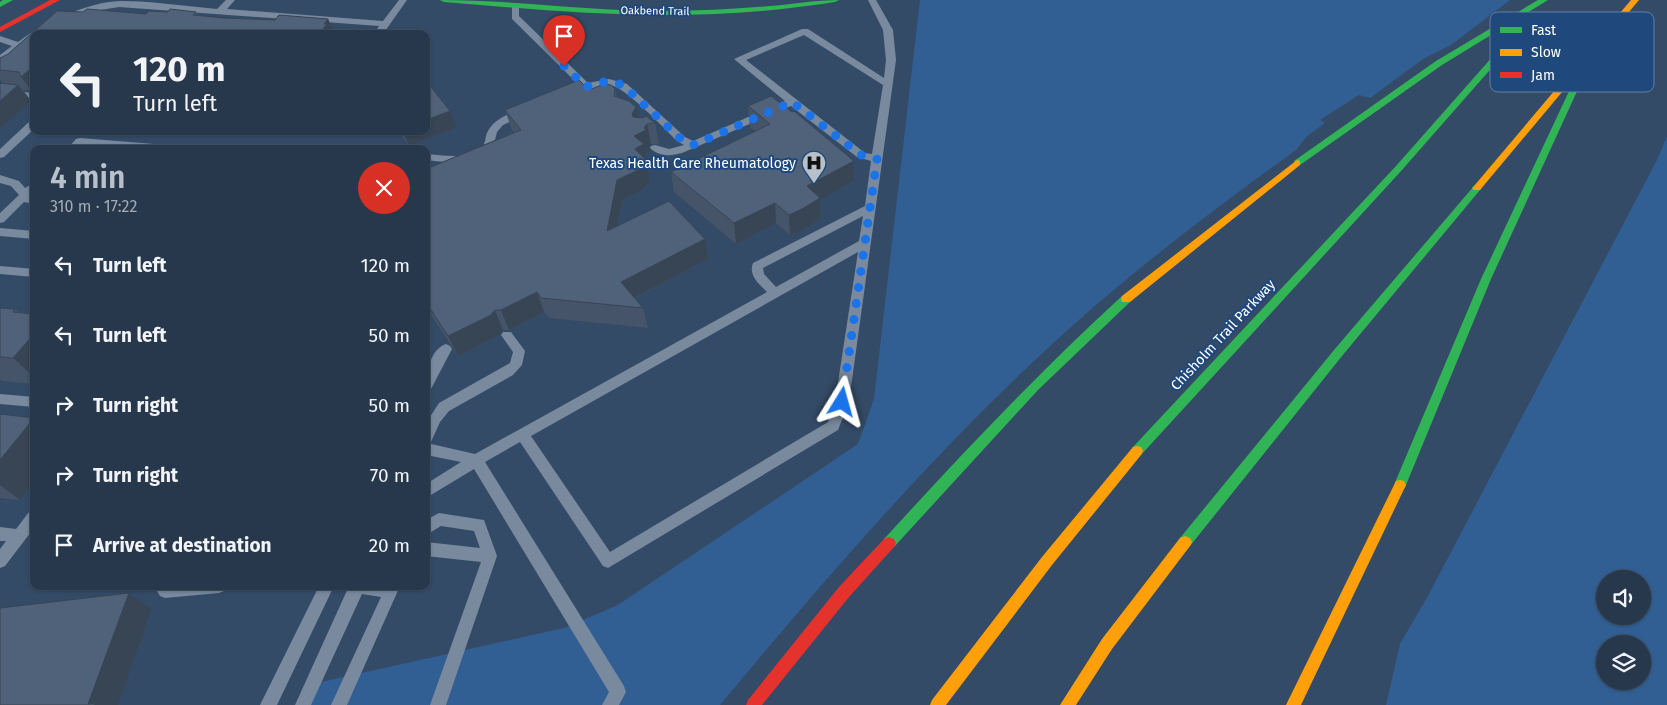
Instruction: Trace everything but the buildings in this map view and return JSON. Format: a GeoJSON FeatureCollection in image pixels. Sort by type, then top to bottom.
{"type":"FeatureCollection","features":[{"type":"Feature","properties":{"kind":"main road"},"geometry":{"type":"LineString","coordinates":[[0,5],[9,0]]}},
{"type":"Feature","properties":{"kind":"main road"},"geometry":{"type":"LineString","coordinates":[[5,27],[56,0]]}},
{"type":"Feature","properties":{"kind":"main road","name":"Oakbend Trail"},"geometry":{"type":"LineString","coordinates":[[444,0],[680,12],[736,11],[835,0]]}},
{"type":"Feature","properties":{"kind":"main road"},"geometry":{"type":"LineString","coordinates":[[1524,12],[1544,0]]}},
{"type":"Feature","properties":{"kind":"main road","name":"Chisholm Trail Parkway"},"geometry":{"type":"LineString","coordinates":[[1537,12],[1548,0]]}},
{"type":"Feature","properties":{"kind":"main road"},"geometry":{"type":"LineString","coordinates":[[1625,12],[1635,0]]}},
{"type":"Feature","properties":{"kind":"main road"},"geometry":{"type":"LineString","coordinates":[[753,705],[844,592],[944,482],[1091,330],[1142,284],[1305,157],[1439,63],[1490,32]]}},
{"type":"Feature","properties":{"kind":"main road","name":"Chisholm Trail Parkway"},"geometry":{"type":"LineString","coordinates":[[937,705],[1047,561],[1149,438],[1399,168],[1490,65]]}},
{"type":"Feature","properties":{"kind":"main road"},"geometry":{"type":"LineString","coordinates":[[1067,705],[1106,646],[1293,406],[1559,92]]}},
{"type":"Feature","properties":{"kind":"main road"},"geometry":{"type":"LineString","coordinates":[[1293,705],[1395,498],[1486,279],[1573,92]]}},
{"type":"Feature","properties":{"kind":"lane"},"geometry":{"type":"LineString","coordinates":[[204,10],[214,0]]}},
{"type":"Feature","properties":{"kind":"lane"},"geometry":{"type":"LineString","coordinates":[[220,11],[231,0]]}},
{"type":"Feature","properties":{"kind":"lane"},"geometry":{"type":"LineString","coordinates":[[381,30],[403,0]]}},
{"type":"Feature","properties":{"kind":"lane"},"geometry":{"type":"LineString","coordinates":[[522,434],[608,561],[833,426],[842,402],[891,60],[890,40],[885,21],[872,0]]}},
{"type":"Feature","properties":{"kind":"lane"},"geometry":{"type":"LineString","coordinates":[[42,30],[86,10],[119,4],[385,24]]}},
{"type":"Feature","properties":{"kind":"lane"},"geometry":{"type":"LineString","coordinates":[[516,5],[515,17],[586,87]]}},
{"type":"Feature","properties":{"kind":"lane"},"geometry":{"type":"LineString","coordinates":[[5,27],[30,33]]}},
{"type":"Feature","properties":{"kind":"lane"},"geometry":{"type":"LineString","coordinates":[[877,159],[861,155],[739,59],[805,31],[887,84]]}},
{"type":"Feature","properties":{"kind":"lane"},"geometry":{"type":"LineString","coordinates":[[0,59],[30,36]]}},
{"type":"Feature","properties":{"kind":"lane"},"geometry":{"type":"LineString","coordinates":[[0,39],[18,45]]}},
{"type":"Feature","properties":{"kind":"lane"},"geometry":{"type":"LineString","coordinates":[[568,94],[599,82],[616,82],[629,90],[652,112],[658,124],[693,145]]}},
{"type":"Feature","properties":{"kind":"lane"},"geometry":{"type":"LineString","coordinates":[[619,95],[629,90]]}},
{"type":"Feature","properties":{"kind":"lane"},"geometry":{"type":"LineString","coordinates":[[0,93],[30,96]]}},
{"type":"Feature","properties":{"kind":"lane"},"geometry":{"type":"LineString","coordinates":[[655,148],[661,152],[674,153],[792,102]]}},
{"type":"Feature","properties":{"kind":"lane"},"geometry":{"type":"LineString","coordinates":[[430,157],[457,159],[475,156],[489,146],[494,128],[499,123],[532,109]]}},
{"type":"Feature","properties":{"kind":"lane"},"geometry":{"type":"LineString","coordinates":[[637,117],[652,112]]}},
{"type":"Feature","properties":{"kind":"lane"},"geometry":{"type":"LineString","coordinates":[[0,155],[30,127]]}},
{"type":"Feature","properties":{"kind":"lane"},"geometry":{"type":"LineString","coordinates":[[76,145],[80,141],[111,145]]}},
{"type":"Feature","properties":{"kind":"lane"},"geometry":{"type":"LineString","coordinates":[[0,179],[14,184],[29,197],[0,219]]}},
{"type":"Feature","properties":{"kind":"lane"},"geometry":{"type":"LineString","coordinates":[[774,293],[758,275],[757,266],[870,208]]}},
{"type":"Feature","properties":{"kind":"lane"},"geometry":{"type":"LineString","coordinates":[[0,232],[30,236]]}},
{"type":"Feature","properties":{"kind":"lane"},"geometry":{"type":"LineString","coordinates":[[430,489],[476,460],[865,243]]}},
{"type":"Feature","properties":{"kind":"lane"},"geometry":{"type":"LineString","coordinates":[[0,270],[30,273]]}},
{"type":"Feature","properties":{"kind":"lane"},"geometry":{"type":"LineString","coordinates":[[430,429],[435,418],[444,407],[509,371],[516,365],[518,351],[507,335]]}},
{"type":"Feature","properties":{"kind":"lane"},"geometry":{"type":"LineString","coordinates":[[430,377],[446,348]]}},
{"type":"Feature","properties":{"kind":"lane"},"geometry":{"type":"LineString","coordinates":[[0,399],[30,402]]}},
{"type":"Feature","properties":{"kind":"lane"},"geometry":{"type":"LineString","coordinates":[[430,451],[476,460],[618,692],[610,705]]}},
{"type":"Feature","properties":{"kind":"lane"},"geometry":{"type":"LineString","coordinates":[[430,526],[439,519],[480,525],[490,556],[438,705]]}},
{"type":"Feature","properties":{"kind":"lane"},"geometry":{"type":"LineString","coordinates":[[0,561],[30,521]]}},
{"type":"Feature","properties":{"kind":"lane"},"geometry":{"type":"LineString","coordinates":[[0,534],[19,536]]}},
{"type":"Feature","properties":{"kind":"lane"},"geometry":{"type":"LineString","coordinates":[[430,548],[490,556]]}},
{"type":"Feature","properties":{"kind":"lane"},"geometry":{"type":"LineString","coordinates":[[165,592],[183,590]]}},
{"type":"Feature","properties":{"kind":"lane"},"geometry":{"type":"LineString","coordinates":[[268,705],[325,590]]}},
{"type":"Feature","properties":{"kind":"lane"},"geometry":{"type":"LineString","coordinates":[[302,705],[355,590]]}},
{"type":"Feature","properties":{"kind":"lane"},"geometry":{"type":"LineString","coordinates":[[338,705],[391,590]]}},
{"type":"Feature","properties":{"kind":"shaded area"},"geometry":{"type":"Polygon","coordinates":[[[920,0],[1510,0],[1494,12],[1490,12],[1490,15],[1451,45],[1423,59],[1370,98],[1359,95],[1320,120],[1325,123],[1307,136],[1296,150],[1191,228],[1089,311],[990,403],[897,501],[851,551],[720,705],[306,705],[317,683],[564,628],[618,605],[858,444],[874,399],[920,0]]]}},
{"type":"Feature","properties":{"kind":"shaded area"},"geometry":{"type":"Polygon","coordinates":[[[1667,136],[1667,705],[1386,705],[1400,644],[1429,594],[1657,160],[1667,136]]]}},
{"type":"Feature","properties":{"kind":"traffic: fast"},"geometry":{"type":"LineString","coordinates":[[0,5],[9,0]]}},
{"type":"Feature","properties":{"kind":"traffic: fast"},"geometry":{"type":"LineString","coordinates":[[444,0],[637,13],[750,10],[835,0]]}},
{"type":"Feature","properties":{"kind":"traffic: fast"},"geometry":{"type":"LineString","coordinates":[[1524,12],[1544,0]]}},
{"type":"Feature","properties":{"kind":"traffic: fast"},"geometry":{"type":"LineString","coordinates":[[1297,163],[1439,63],[1490,32]]}},
{"type":"Feature","properties":{"kind":"traffic: fast"},"geometry":{"type":"LineString","coordinates":[[1137,451],[1399,168],[1490,65]]}},
{"type":"Feature","properties":{"kind":"traffic: fast"},"geometry":{"type":"LineString","coordinates":[[1400,485],[1486,279],[1573,92]]}},
{"type":"Feature","properties":{"kind":"traffic: fast"},"geometry":{"type":"LineString","coordinates":[[1185,542],[1338,353],[1477,188]]}},
{"type":"Feature","properties":{"kind":"traffic: fast"},"geometry":{"type":"LineString","coordinates":[[889,543],[1034,387],[1126,299]]}},
{"type":"Feature","properties":{"kind":"traffic: slow"},"geometry":{"type":"LineString","coordinates":[[1625,12],[1635,0]]}},
{"type":"Feature","properties":{"kind":"traffic: slow"},"geometry":{"type":"LineString","coordinates":[[1477,188],[1558,92]]}},
{"type":"Feature","properties":{"kind":"traffic: slow"},"geometry":{"type":"LineString","coordinates":[[1126,299],[1297,163]]}},
{"type":"Feature","properties":{"kind":"traffic: slow"},"geometry":{"type":"LineString","coordinates":[[937,705],[1047,561],[1137,451]]}},
{"type":"Feature","properties":{"kind":"traffic: slow"},"geometry":{"type":"LineString","coordinates":[[1293,705],[1400,485]]}},
{"type":"Feature","properties":{"kind":"traffic: slow"},"geometry":{"type":"LineString","coordinates":[[1067,705],[1107,644],[1185,542]]}},
{"type":"Feature","properties":{"kind":"traffic: jam"},"geometry":{"type":"LineString","coordinates":[[0,30],[56,0]]}},
{"type":"Feature","properties":{"kind":"traffic: jam"},"geometry":{"type":"LineString","coordinates":[[753,705],[844,592],[889,543]]}},
{"type":"Feature","properties":{"kind":"place","name":"Texas Health Care Rheumatology"},"geometry":{"type":"Point","coordinates":[814,184]}},
{"type":"Feature","properties":{"kind":"route"},"geometry":{"type":"LineString","coordinates":[[564,66],[586,87],[599,82],[616,82],[624,86],[681,139],[693,145],[792,102],[861,155],[877,159],[842,402]]}}]}
